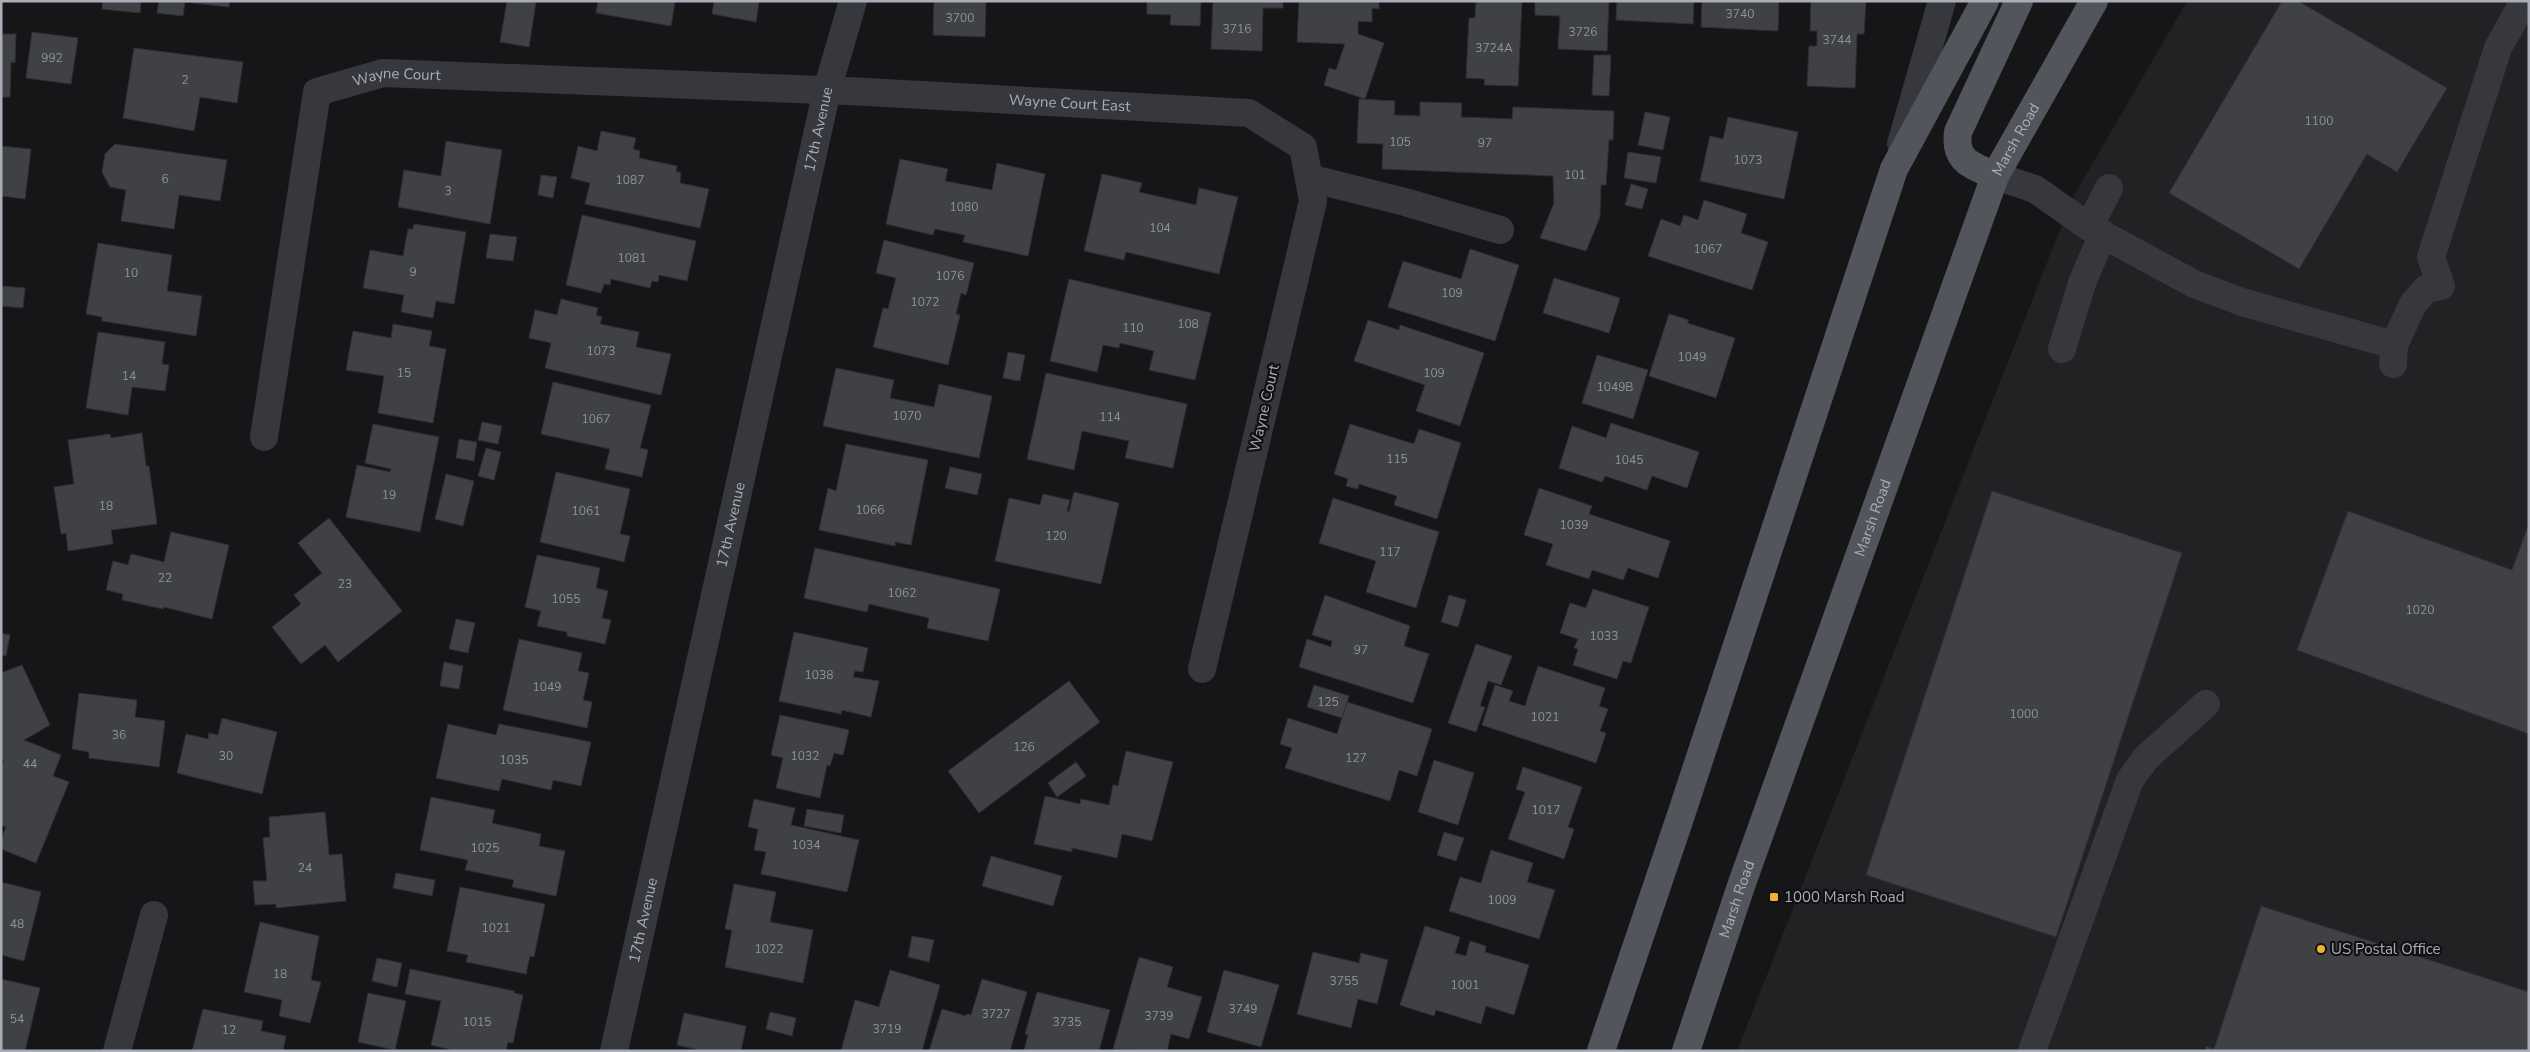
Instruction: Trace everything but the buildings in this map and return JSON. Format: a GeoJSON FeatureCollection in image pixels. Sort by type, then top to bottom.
{"type":"FeatureCollection","features":[{"type":"Feature","properties":{"kind":"main road"},"geometry":{"type":"LineString","coordinates":[[1601,1051],[1680,818],[1894,168],[1986,1]]}},
{"type":"Feature","properties":{"kind":"main road"},"geometry":{"type":"LineString","coordinates":[[1995,176],[1960,156],[1956,146],[1958,132],[2019,1]]}},
{"type":"Feature","properties":{"kind":"main road","name":"Marsh Road"},"geometry":{"type":"LineString","coordinates":[[1686,1051],[1741,886],[1995,176],[2094,1]]}},
{"type":"Feature","properties":{"kind":"street","name":"17th Avenue"},"geometry":{"type":"LineString","coordinates":[[614,1051],[827,90],[853,1]]}},
{"type":"Feature","properties":{"kind":"street"},"geometry":{"type":"LineString","coordinates":[[1894,168],[1942,1]]}},
{"type":"Feature","properties":{"kind":"street"},"geometry":{"type":"LineString","coordinates":[[1995,176],[2036,189],[2096,231],[2194,284],[2394,354],[2413,304],[2426,288],[2441,286],[2432,257],[2498,48],[2524,1]]}},
{"type":"Feature","properties":{"kind":"street","name":"Wayne Court"},"geometry":{"type":"LineString","coordinates":[[264,437],[317,92],[383,73],[827,90]]}},
{"type":"Feature","properties":{"kind":"street","name":"Wayne Court East"},"geometry":{"type":"LineString","coordinates":[[827,90],[1249,113],[1303,147]]}},
{"type":"Feature","properties":{"kind":"street","name":"Wayne Court"},"geometry":{"type":"LineString","coordinates":[[1202,669],[1313,201],[1303,147]]}},
{"type":"Feature","properties":{"kind":"street"},"geometry":{"type":"LineString","coordinates":[[1309,178],[1405,202],[1500,230]]}},
{"type":"Feature","properties":{"kind":"street"},"geometry":{"type":"LineString","coordinates":[[2062,349],[2110,188]]}},
{"type":"Feature","properties":{"kind":"street"},"geometry":{"type":"LineString","coordinates":[[2032,1051],[2130,780],[2146,758],[2206,704]]}},
{"type":"Feature","properties":{"kind":"street"},"geometry":{"type":"LineString","coordinates":[[117,1051],[154,915]]}},
{"type":"Feature","properties":{"kind":"shaded area"},"geometry":{"type":"Polygon","coordinates":[[[2187,1],[2529,1],[2529,1051],[1737,1051],[2072,199],[2187,1]]]}},
{"type":"Feature","properties":{"kind":"place","name":"1000 Marsh Road"},"geometry":{"type":"Point","coordinates":[1774,897]}},
{"type":"Feature","properties":{"kind":"place","name":"US Postal Office"},"geometry":{"type":"Point","coordinates":[2321,949]}}]}
